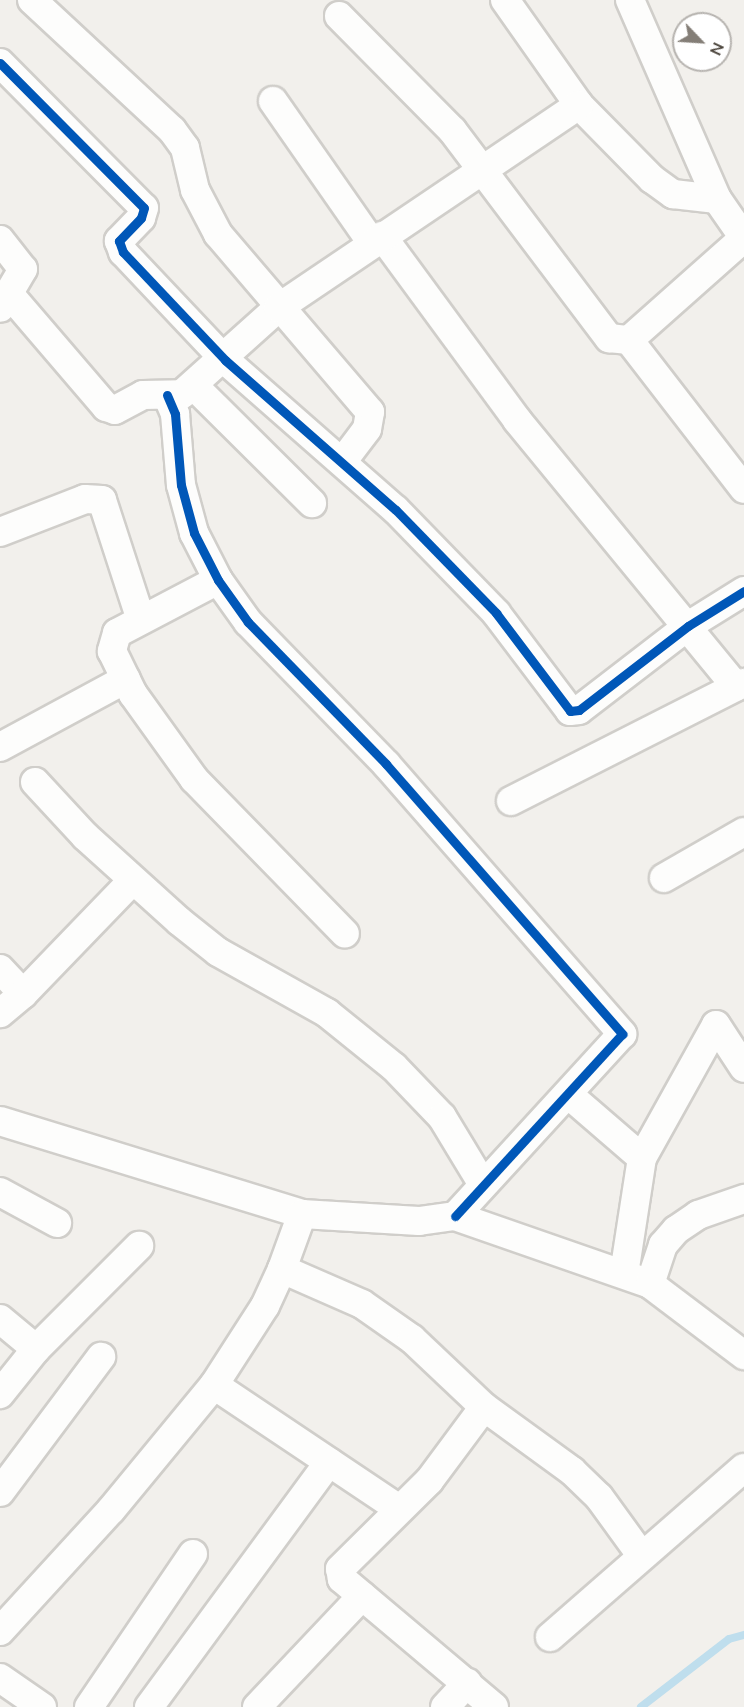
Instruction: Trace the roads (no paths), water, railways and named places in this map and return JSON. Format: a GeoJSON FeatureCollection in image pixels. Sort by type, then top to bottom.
{"type":"FeatureCollection","features":[{"type":"Feature","properties":{"kind":"street"},"geometry":{"type":"LineString","coordinates":[[32,0],[172,130],[185,148],[206,215],[278,308],[370,412],[367,429],[342,461]]}},
{"type":"Feature","properties":{"kind":"street"},"geometry":{"type":"LineString","coordinates":[[505,0],[579,105],[673,194],[717,199]]}},
{"type":"Feature","properties":{"kind":"street"},"geometry":{"type":"LineString","coordinates":[[339,16],[452,130],[599,329],[619,342],[629,340],[744,238],[717,199],[630,0]]}},
{"type":"Feature","properties":{"kind":"street"},"geometry":{"type":"LineString","coordinates":[[0,63],[138,199],[144,208],[141,218],[119,241],[123,252],[225,360],[342,461],[496,613],[570,711],[579,710],[688,626],[744,591]]}},
{"type":"Feature","properties":{"kind":"street"},"geometry":{"type":"LineString","coordinates":[[273,102],[517,420],[740,685],[511,801]]}},
{"type":"Feature","properties":{"kind":"street"},"geometry":{"type":"LineString","coordinates":[[0,240],[23,269],[6,302],[106,407],[115,410],[143,395],[167,394],[195,387],[278,308],[481,167],[579,105]]}},
{"type":"Feature","properties":{"kind":"street"},"geometry":{"type":"LineString","coordinates":[[629,340],[744,489]]}},
{"type":"Feature","properties":{"kind":"street"},"geometry":{"type":"LineString","coordinates":[[195,387],[312,503]]}},
{"type":"Feature","properties":{"kind":"street"},"geometry":{"type":"LineString","coordinates":[[167,394],[175,414],[181,485],[194,533],[218,580],[248,622],[349,724],[514,916],[616,1024],[622,1034],[619,1043],[482,1183],[455,1216]]}},
{"type":"Feature","properties":{"kind":"street"},"geometry":{"type":"LineString","coordinates":[[0,532],[85,499],[102,500],[141,620]]}},
{"type":"Feature","properties":{"kind":"street"},"geometry":{"type":"LineString","coordinates":[[218,580],[141,620],[112,641],[126,679],[194,779],[345,934]]}},
{"type":"Feature","properties":{"kind":"street"},"geometry":{"type":"LineString","coordinates":[[0,747],[126,679]]}},
{"type":"Feature","properties":{"kind":"street"},"geometry":{"type":"LineString","coordinates":[[35,782],[133,880],[218,952],[327,1012],[394,1067],[442,1118],[482,1183]]}},
{"type":"Feature","properties":{"kind":"street"},"geometry":{"type":"LineString","coordinates":[[664,878],[744,832]]}},
{"type":"Feature","properties":{"kind":"street"},"geometry":{"type":"LineString","coordinates":[[0,1013],[22,994],[133,880]]}},
{"type":"Feature","properties":{"kind":"street"},"geometry":{"type":"LineString","coordinates":[[0,969],[22,994]]}},
{"type":"Feature","properties":{"kind":"street"},"geometry":{"type":"LineString","coordinates":[[637,1279],[642,1158],[716,1025],[744,1068]]}},
{"type":"Feature","properties":{"kind":"street"},"geometry":{"type":"LineString","coordinates":[[569,1095],[642,1158]]}},
{"type":"Feature","properties":{"kind":"street"},"geometry":{"type":"LineString","coordinates":[[0,1121],[302,1214],[419,1221],[455,1216],[637,1279],[744,1355]]}},
{"type":"Feature","properties":{"kind":"street"},"geometry":{"type":"LineString","coordinates":[[0,1192],[57,1223]]}},
{"type":"Feature","properties":{"kind":"street"},"geometry":{"type":"LineString","coordinates":[[637,1279],[676,1230],[698,1215],[744,1199]]}},
{"type":"Feature","properties":{"kind":"street"},"geometry":{"type":"LineString","coordinates":[[0,1632],[111,1510],[214,1385],[266,1306],[302,1214]]}},
{"type":"Feature","properties":{"kind":"street"},"geometry":{"type":"LineString","coordinates":[[0,1394],[36,1349],[139,1246]]}},
{"type":"Feature","properties":{"kind":"street"},"geometry":{"type":"LineString","coordinates":[[282,1269],[362,1304],[412,1339],[484,1407],[572,1471],[599,1497],[641,1555]]}},
{"type":"Feature","properties":{"kind":"street"},"geometry":{"type":"LineString","coordinates":[[0,1319],[36,1349]]}},
{"type":"Feature","properties":{"kind":"street"},"geometry":{"type":"LineString","coordinates":[[0,1492],[101,1357]]}},
{"type":"Feature","properties":{"kind":"street"},"geometry":{"type":"LineString","coordinates":[[214,1385],[399,1509]]}},
{"type":"Feature","properties":{"kind":"street"},"geometry":{"type":"LineString","coordinates":[[484,1407],[429,1481],[340,1569],[342,1579],[495,1707]]}},
{"type":"Feature","properties":{"kind":"street"},"geometry":{"type":"LineString","coordinates":[[148,1707],[329,1462]]}},
{"type":"Feature","properties":{"kind":"street"},"geometry":{"type":"LineString","coordinates":[[550,1637],[641,1555],[744,1468]]}},
{"type":"Feature","properties":{"kind":"street"},"geometry":{"type":"LineString","coordinates":[[89,1707],[193,1554]]}},
{"type":"Feature","properties":{"kind":"street"},"geometry":{"type":"LineString","coordinates":[[256,1707],[362,1596]]}},
{"type":"Feature","properties":{"kind":"street"},"geometry":{"type":"LineString","coordinates":[[0,1678],[42,1707]]}},
{"type":"Feature","properties":{"kind":"street"},"geometry":{"type":"LineString","coordinates":[[445,1707],[467,1683]]}},
{"type":"Feature","properties":{"kind":"waterway"},"geometry":{"type":"LineString","coordinates":[[641,1707],[729,1639],[744,1635]]}}]}
